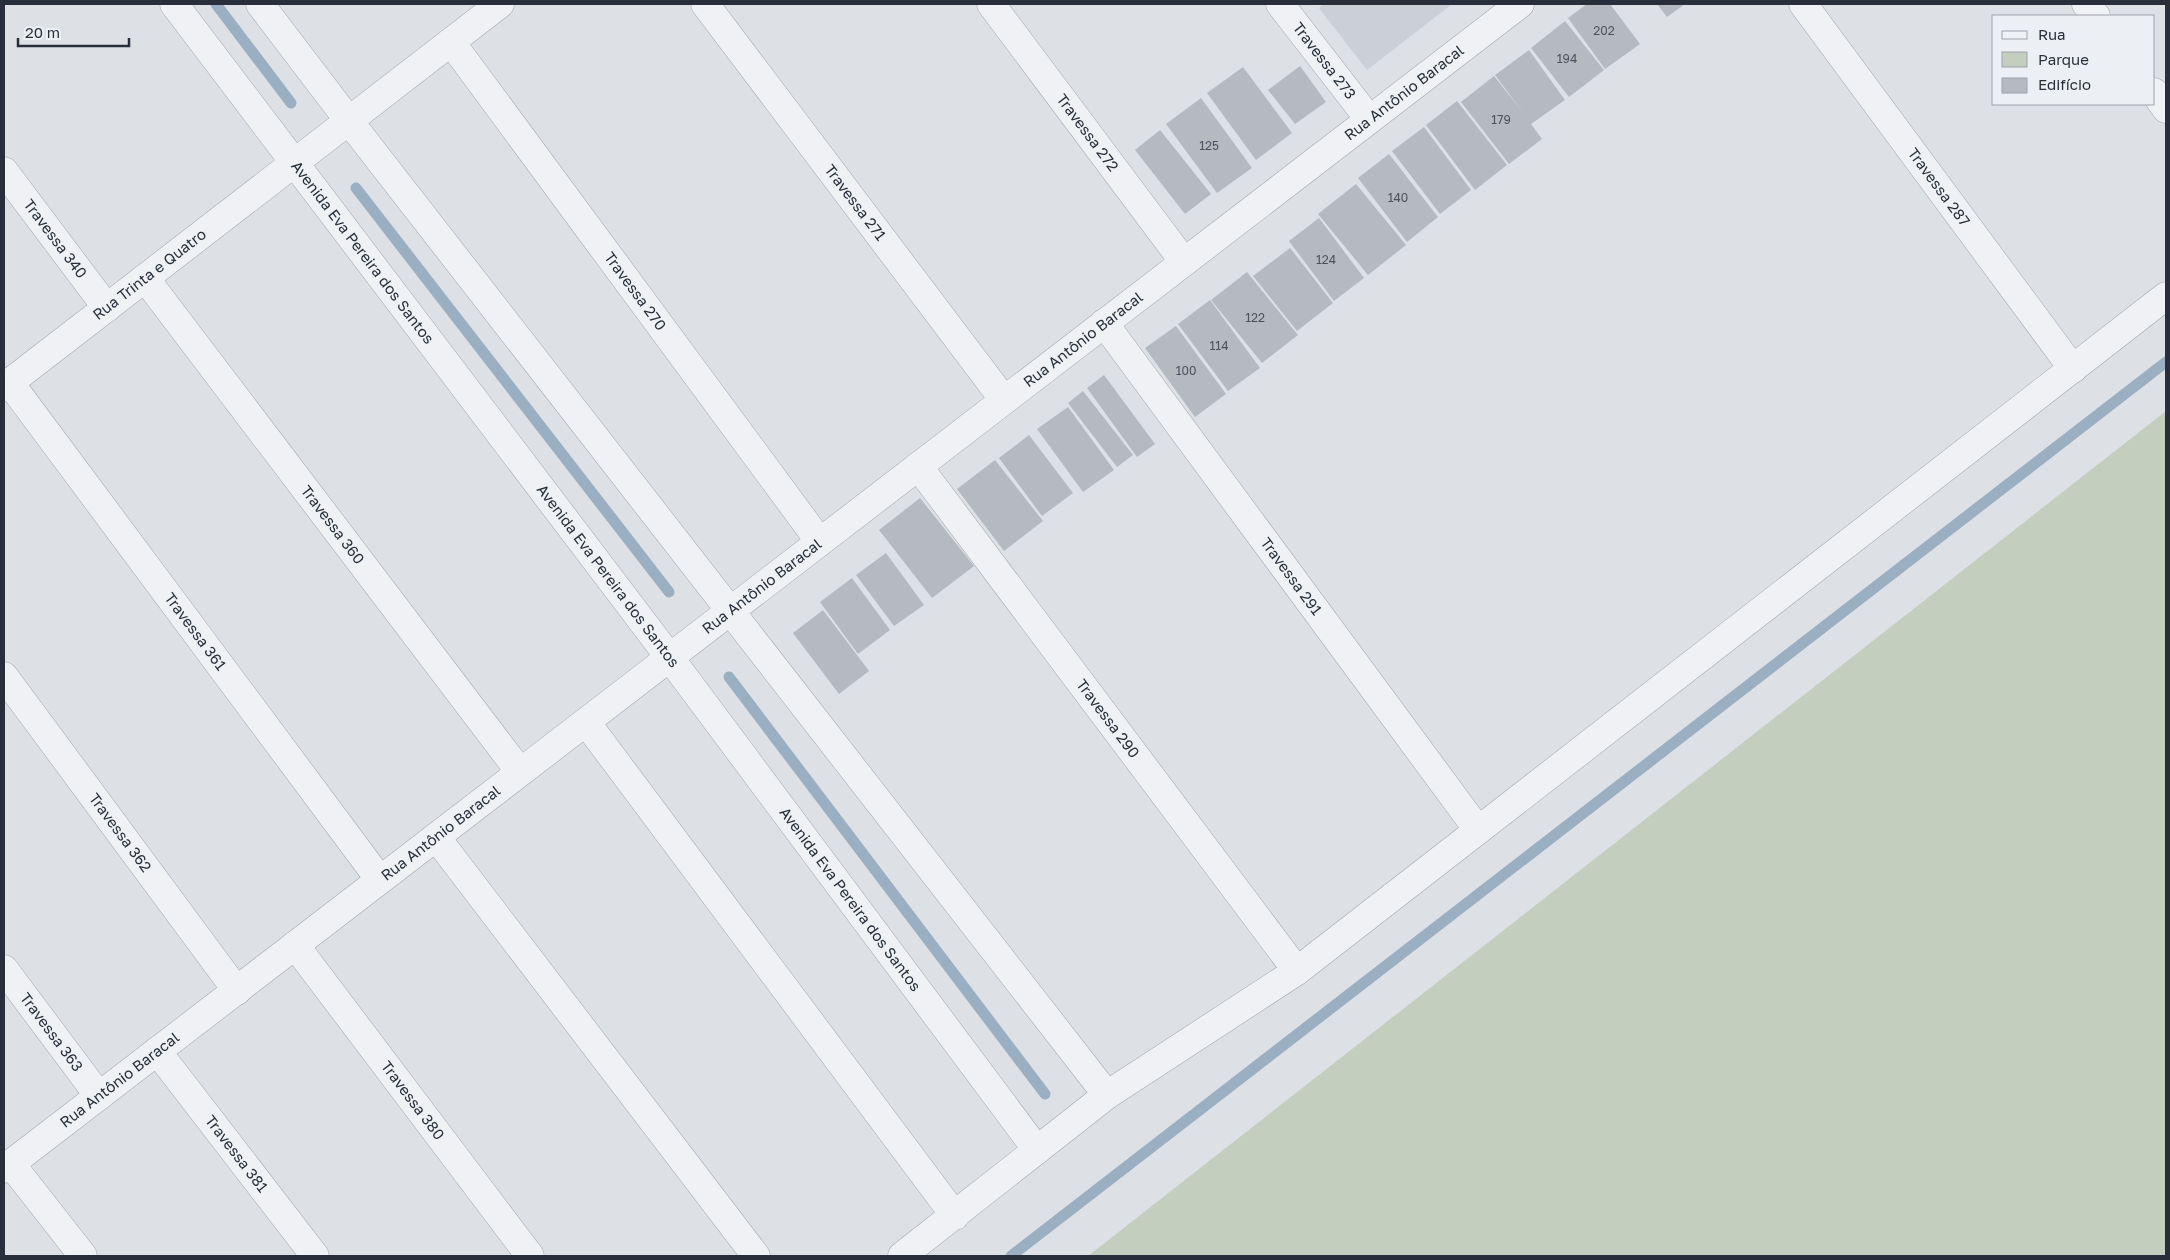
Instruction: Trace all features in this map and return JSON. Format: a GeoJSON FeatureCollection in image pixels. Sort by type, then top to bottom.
{"type":"FeatureCollection","features":[{"type":"Feature","properties":{"kind":"street","name":"Avenida Eva Pereira dos Santos"},"geometry":{"type":"LineString","coordinates":[[174,4],[296,162],[670,658],[1037,1150]]}},
{"type":"Feature","properties":{"kind":"street"},"geometry":{"type":"LineString","coordinates":[[260,4],[349,121],[1108,1094]]}},
{"type":"Feature","properties":{"kind":"street","name":"Rua Trinta e Quatro"},"geometry":{"type":"LineString","coordinates":[[7,385],[500,4]]}},
{"type":"Feature","properties":{"kind":"street","name":"Travessa 271"},"geometry":{"type":"LineString","coordinates":[[706,4],[1004,400]]}},
{"type":"Feature","properties":{"kind":"street","name":"Travessa 272"},"geometry":{"type":"LineString","coordinates":[[991,4],[1184,262]]}},
{"type":"Feature","properties":{"kind":"street","name":"Travessa 273"},"geometry":{"type":"LineString","coordinates":[[1280,4],[1369,119]]}},
{"type":"Feature","properties":{"kind":"street","name":"Rua Antônio Baracal"},"geometry":{"type":"LineString","coordinates":[[7,1166],[1520,4]]}},
{"type":"Feature","properties":{"kind":"street","name":"Travessa 287"},"geometry":{"type":"LineString","coordinates":[[1804,4],[2073,369]]}},
{"type":"Feature","properties":{"kind":"street"},"geometry":{"type":"LineString","coordinates":[[2086,4],[2095,15]]}},
{"type":"Feature","properties":{"kind":"street","name":"Travessa 270"},"geometry":{"type":"LineString","coordinates":[[451,42],[820,542]]}},
{"type":"Feature","properties":{"kind":"street"},"geometry":{"type":"LineString","coordinates":[[2155,93],[2166,109]]}},
{"type":"Feature","properties":{"kind":"street","name":"Travessa 340"},"geometry":{"type":"LineString","coordinates":[[4,171],[107,308]]}},
{"type":"Feature","properties":{"kind":"street","name":"Travessa 360"},"geometry":{"type":"LineString","coordinates":[[145,278],[520,772]]}},
{"type":"Feature","properties":{"kind":"street"},"geometry":{"type":"LineString","coordinates":[[902,1256],[1108,1094],[1297,971],[2166,296]]}},
{"type":"Feature","properties":{"kind":"street","name":"Travessa 291"},"geometry":{"type":"LineString","coordinates":[[1104,323],[1478,830]]}},
{"type":"Feature","properties":{"kind":"street","name":"Travessa 361"},"geometry":{"type":"LineString","coordinates":[[7,385],[380,880]]}},
{"type":"Feature","properties":{"kind":"street","name":"Travessa 290"},"geometry":{"type":"LineString","coordinates":[[918,466],[1297,971]]}},
{"type":"Feature","properties":{"kind":"street","name":"Travessa 362"},"geometry":{"type":"LineString","coordinates":[[4,676],[237,990]]}},
{"type":"Feature","properties":{"kind":"street"},"geometry":{"type":"LineString","coordinates":[[586,722],[955,1216]]}},
{"type":"Feature","properties":{"kind":"street"},"geometry":{"type":"LineString","coordinates":[[436,837],[756,1256]]}},
{"type":"Feature","properties":{"kind":"street","name":"Travessa 380"},"geometry":{"type":"LineString","coordinates":[[295,945],[530,1256]]}},
{"type":"Feature","properties":{"kind":"street","name":"Travessa 363"},"geometry":{"type":"LineString","coordinates":[[4,969],[99,1096]]}},
{"type":"Feature","properties":{"kind":"street","name":"Travessa 381"},"geometry":{"type":"LineString","coordinates":[[157,1051],[315,1256]]}},
{"type":"Feature","properties":{"kind":"street"},"geometry":{"type":"LineString","coordinates":[[7,1166],[83,1256]]}},
{"type":"Feature","properties":{"kind":"shaded area"},"geometry":{"type":"Polygon","coordinates":[[[1324,4],[1452,4],[1367,70],[1319,8],[1324,4]]]}},
{"type":"Feature","properties":{"kind":"green space"},"geometry":{"type":"Polygon","coordinates":[[[2166,411],[2166,1256],[1088,1256],[2166,411]]]}},
{"type":"Feature","properties":{"kind":"building"},"geometry":{"type":"Polygon","coordinates":[[[1587,4],[1610,4],[1640,44],[1605,69],[1568,18],[1587,4]]]}},
{"type":"Feature","properties":{"kind":"building"},"geometry":{"type":"Polygon","coordinates":[[[1657,4],[1685,4],[1667,17],[1657,4]]]}},
{"type":"Feature","properties":{"kind":"building"},"geometry":{"type":"Polygon","coordinates":[[[1565,21],[1604,70],[1569,97],[1531,48],[1565,21]]]}},
{"type":"Feature","properties":{"kind":"building"},"geometry":{"type":"Polygon","coordinates":[[[1529,50],[1565,100],[1531,124],[1542,139],[1509,164],[1461,102],[1494,76],[1522,111],[1495,75],[1529,50]]]}},
{"type":"Feature","properties":{"kind":"building"},"geometry":{"type":"Polygon","coordinates":[[[1300,66],[1326,102],[1295,124],[1268,90],[1300,66]]]}},
{"type":"Feature","properties":{"kind":"building"},"geometry":{"type":"Polygon","coordinates":[[[1243,67],[1292,133],[1256,160],[1207,93],[1243,67]]]}},
{"type":"Feature","properties":{"kind":"building"},"geometry":{"type":"Polygon","coordinates":[[[1201,98],[1252,168],[1217,193],[1166,124],[1201,98]]]}},
{"type":"Feature","properties":{"kind":"building"},"geometry":{"type":"Polygon","coordinates":[[[1457,101],[1507,165],[1475,190],[1426,125],[1457,101]]]}},
{"type":"Feature","properties":{"kind":"building"},"geometry":{"type":"Polygon","coordinates":[[[1424,127],[1471,190],[1440,214],[1392,151],[1424,127]]]}},
{"type":"Feature","properties":{"kind":"building"},"geometry":{"type":"Polygon","coordinates":[[[1160,130],[1211,194],[1185,214],[1135,150],[1160,130]]]}},
{"type":"Feature","properties":{"kind":"building"},"geometry":{"type":"Polygon","coordinates":[[[1389,154],[1438,217],[1407,242],[1358,178],[1389,154]]]}},
{"type":"Feature","properties":{"kind":"building"},"geometry":{"type":"Polygon","coordinates":[[[1356,184],[1406,245],[1368,275],[1318,214],[1356,184]]]}},
{"type":"Feature","properties":{"kind":"building"},"geometry":{"type":"Polygon","coordinates":[[[1319,218],[1364,278],[1334,301],[1289,241],[1319,218]]]}},
{"type":"Feature","properties":{"kind":"building"},"geometry":{"type":"Polygon","coordinates":[[[1290,248],[1333,303],[1297,331],[1253,276],[1290,248]]]}},
{"type":"Feature","properties":{"kind":"building"},"geometry":{"type":"Polygon","coordinates":[[[1247,272],[1298,335],[1262,363],[1211,300],[1247,272]]]}},
{"type":"Feature","properties":{"kind":"building"},"geometry":{"type":"Polygon","coordinates":[[[1210,300],[1260,368],[1228,391],[1178,324],[1210,300]]]}},
{"type":"Feature","properties":{"kind":"building"},"geometry":{"type":"Polygon","coordinates":[[[1176,326],[1226,394],[1195,417],[1145,348],[1176,326]]]}},
{"type":"Feature","properties":{"kind":"building"},"geometry":{"type":"Polygon","coordinates":[[[1104,375],[1155,444],[1137,457],[1087,388],[1104,375]]]}},
{"type":"Feature","properties":{"kind":"building"},"geometry":{"type":"Polygon","coordinates":[[[1083,391],[1133,455],[1117,467],[1068,403],[1083,391]]]}},
{"type":"Feature","properties":{"kind":"building"},"geometry":{"type":"Polygon","coordinates":[[[1068,407],[1114,470],[1083,492],[1037,429],[1068,407]]]}},
{"type":"Feature","properties":{"kind":"building"},"geometry":{"type":"Polygon","coordinates":[[[1029,435],[1073,493],[1042,516],[999,458],[1029,435]]]}},
{"type":"Feature","properties":{"kind":"building"},"geometry":{"type":"Polygon","coordinates":[[[995,460],[1043,521],[1004,551],[957,489],[995,460]]]}},
{"type":"Feature","properties":{"kind":"building"},"geometry":{"type":"Polygon","coordinates":[[[920,498],[974,566],[932,598],[879,530],[920,498]]]}},
{"type":"Feature","properties":{"kind":"building"},"geometry":{"type":"Polygon","coordinates":[[[886,553],[924,605],[894,626],[856,575],[886,553]]]}},
{"type":"Feature","properties":{"kind":"building"},"geometry":{"type":"Polygon","coordinates":[[[852,578],[890,630],[858,654],[820,602],[852,578]]]}},
{"type":"Feature","properties":{"kind":"building"},"geometry":{"type":"Polygon","coordinates":[[[823,610],[869,671],[839,694],[793,633],[823,610]]]}},
{"type":"Feature","properties":{"kind":"waterway"},"geometry":{"type":"LineString","coordinates":[[216,4],[291,103]]}},
{"type":"Feature","properties":{"kind":"waterway"},"geometry":{"type":"LineString","coordinates":[[356,188],[669,592]]}},
{"type":"Feature","properties":{"kind":"waterway"},"geometry":{"type":"LineString","coordinates":[[1011,1256],[2166,362]]}},
{"type":"Feature","properties":{"kind":"waterway"},"geometry":{"type":"LineString","coordinates":[[729,677],[1045,1094]]}}]}
